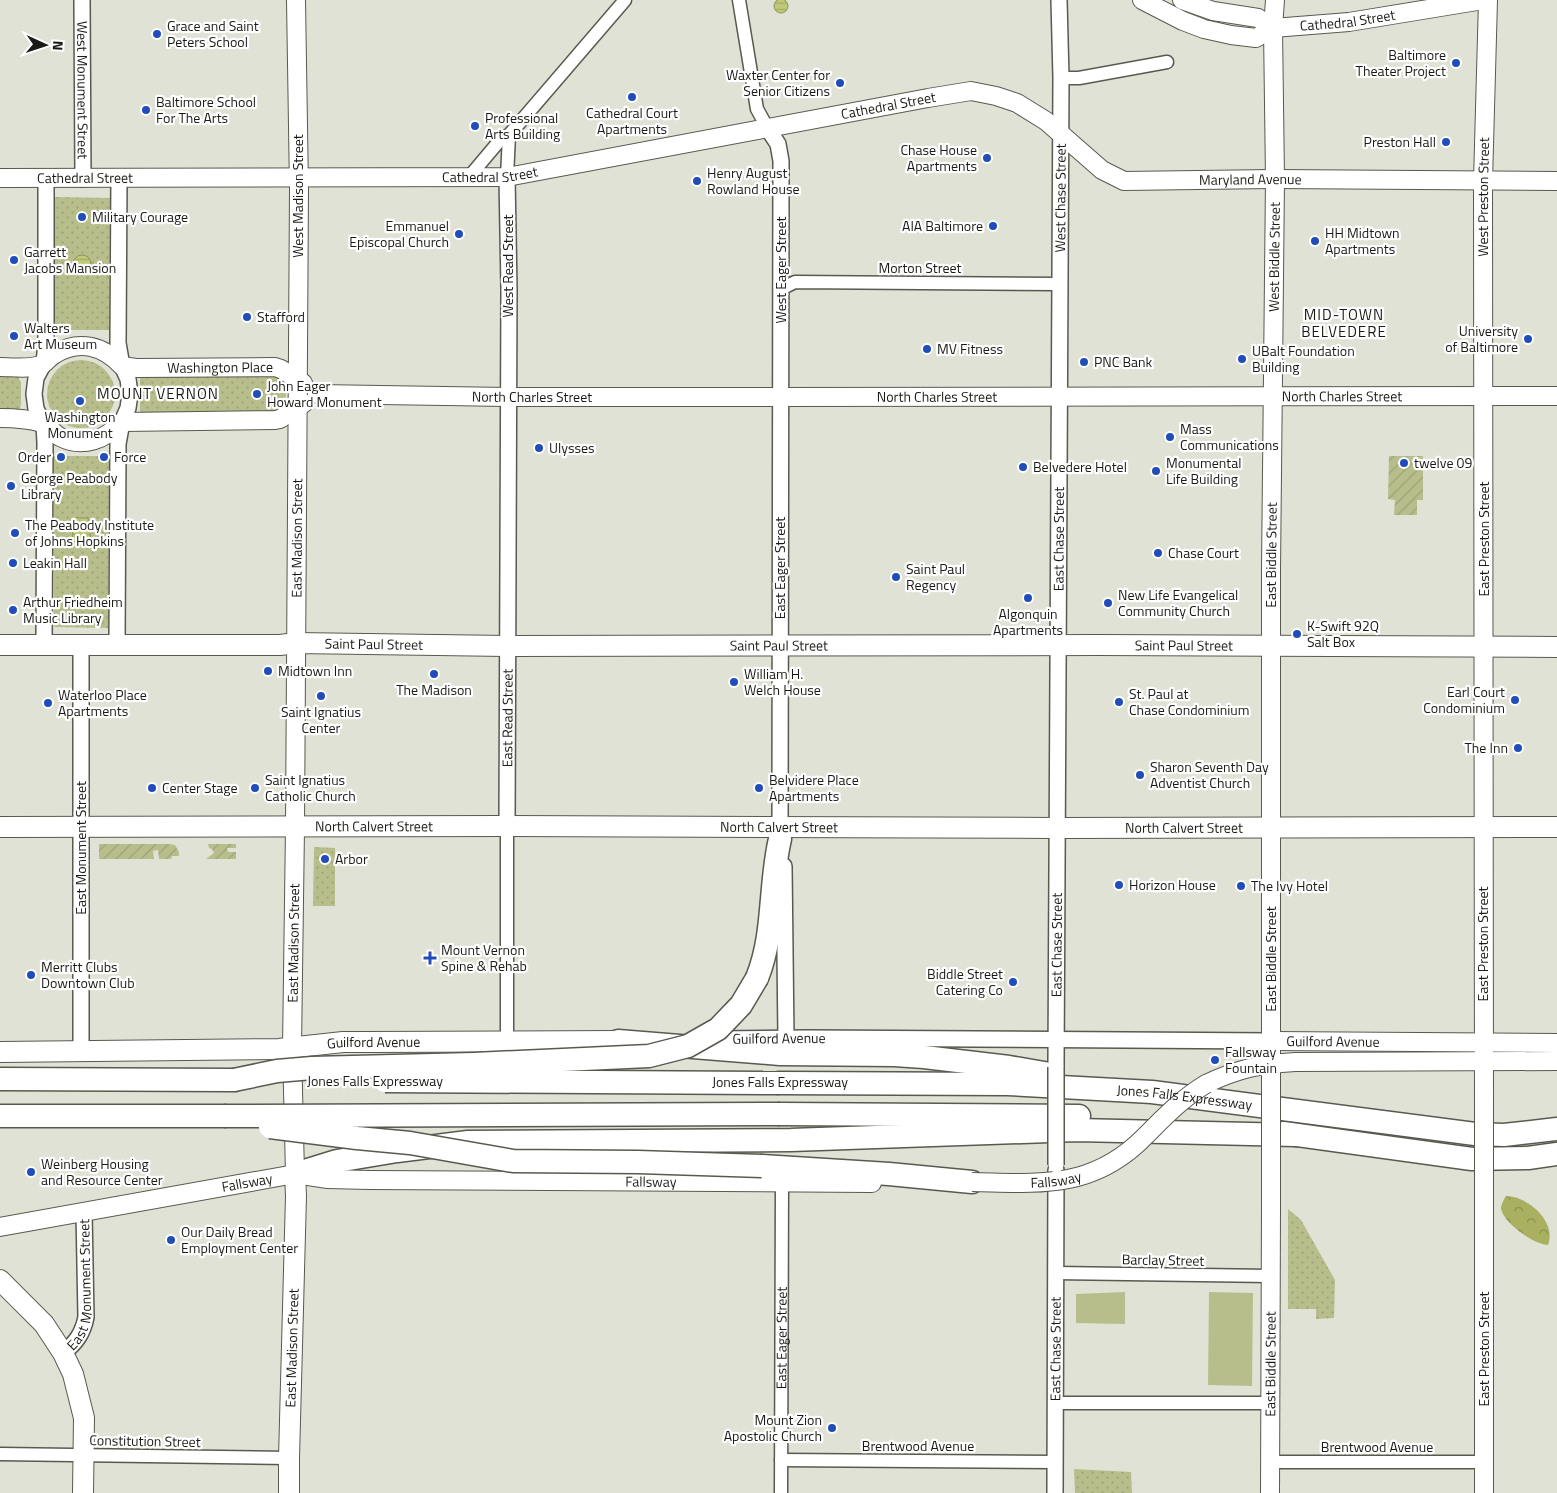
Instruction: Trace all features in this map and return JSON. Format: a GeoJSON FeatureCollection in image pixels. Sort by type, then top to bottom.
{"type":"FeatureCollection","features":[{"type":"Feature","properties":{"kind":"highway"},"geometry":{"type":"LineString","coordinates":[[234,1080],[277,1071],[312,1068],[620,1058],[656,1054],[688,1046],[718,1029],[741,1005],[756,978],[766,952],[780,833]]}},
{"type":"Feature","properties":{"kind":"highway"},"geometry":{"type":"LineString","coordinates":[[618,1041],[770,1054],[924,1057],[1009,1067],[1152,1092]]}},
{"type":"Feature","properties":{"kind":"highway","name":"Jones Falls Expressway"},"geometry":{"type":"LineString","coordinates":[[0,1079],[1008,1084],[1152,1092],[1475,1134],[1527,1134],[1557,1129]]}},
{"type":"Feature","properties":{"kind":"highway"},"geometry":{"type":"LineString","coordinates":[[0,1086],[30,1079]]}},
{"type":"Feature","properties":{"kind":"highway","name":"Jones Falls Expressway"},"geometry":{"type":"LineString","coordinates":[[0,1116],[780,1114],[1134,1117],[1204,1121],[1472,1159],[1520,1159],[1557,1154]]}},
{"type":"Feature","properties":{"kind":"highway"},"geometry":{"type":"LineString","coordinates":[[224,1116],[277,1129],[410,1142],[513,1161],[638,1162],[762,1166],[889,1174],[972,1182]]}},
{"type":"Feature","properties":{"kind":"highway"},"geometry":{"type":"LineString","coordinates":[[295,1174],[337,1161],[468,1142],[791,1140],[1077,1130],[1297,1135]]}},
{"type":"Feature","properties":{"kind":"main road","name":"West Madison Street"},"geometry":{"type":"LineString","coordinates":[[296,0],[298,178],[297,393]]}},
{"type":"Feature","properties":{"kind":"main road"},"geometry":{"type":"LineString","coordinates":[[1142,0],[1183,21],[1214,32],[1256,38],[1273,28],[1258,18],[1213,11],[1182,0]]}},
{"type":"Feature","properties":{"kind":"main road","name":"West Biddle Street"},"geometry":{"type":"LineString","coordinates":[[1273,396],[1275,179],[1273,28],[1275,0]]}},
{"type":"Feature","properties":{"kind":"main road","name":"Cathedral Street"},"geometry":{"type":"LineString","coordinates":[[1273,28],[1349,22],[1482,0]]}},
{"type":"Feature","properties":{"kind":"main road","name":"West Preston Street"},"geometry":{"type":"LineString","coordinates":[[1484,395],[1484,181],[1488,0]]}},
{"type":"Feature","properties":{"kind":"main road","name":"Cathedral Street"},"geometry":{"type":"LineString","coordinates":[[0,178],[507,177],[768,129],[918,99],[971,91]]}},
{"type":"Feature","properties":{"kind":"main road","name":"Maryland Avenue"},"geometry":{"type":"LineString","coordinates":[[971,91],[1017,103],[1036,114],[1102,170],[1124,180],[1557,181]]}},
{"type":"Feature","properties":{"kind":"main road"},"geometry":{"type":"LineString","coordinates":[[0,367],[27,368],[44,364],[55,353],[64,348],[77,346],[90,346],[102,350],[113,356],[122,366]]}},
{"type":"Feature","properties":{"kind":"main road","name":"Washington Place"},"geometry":{"type":"LineString","coordinates":[[122,366],[136,368],[282,369],[297,393],[317,394]]}},
{"type":"Feature","properties":{"kind":"main road"},"geometry":{"type":"LineString","coordinates":[[0,418],[19,418],[44,424],[61,438],[82,442],[94,441],[104,437],[122,422],[280,419],[297,393],[317,394]]}},
{"type":"Feature","properties":{"kind":"main road","name":"East Madison Street"},"geometry":{"type":"LineString","coordinates":[[289,1493],[296,1196],[292,1048],[297,393]]}},
{"type":"Feature","properties":{"kind":"main road","name":"North Charles Street"},"geometry":{"type":"LineString","coordinates":[[317,394],[508,397],[1557,396]]}},
{"type":"Feature","properties":{"kind":"main road","name":"East Preston Street"},"geometry":{"type":"LineString","coordinates":[[1484,395],[1484,1493]]}},
{"type":"Feature","properties":{"kind":"main road","name":"East Biddle Street"},"geometry":{"type":"LineString","coordinates":[[1270,1493],[1273,396]]}},
{"type":"Feature","properties":{"kind":"main road","name":"Saint Paul Street"},"geometry":{"type":"LineString","coordinates":[[0,645],[280,645],[296,643],[507,646],[1058,645],[1557,647]]}},
{"type":"Feature","properties":{"kind":"main road","name":"North Calvert Street"},"geometry":{"type":"LineString","coordinates":[[0,827],[507,826],[780,833],[1057,828],[1557,827]]}},
{"type":"Feature","properties":{"kind":"main road","name":"Guilford Avenue"},"geometry":{"type":"LineString","coordinates":[[0,1052],[292,1048],[343,1042],[618,1041]]}},
{"type":"Feature","properties":{"kind":"main road","name":"Guilford Avenue"},"geometry":{"type":"LineString","coordinates":[[1271,1041],[1484,1052],[1557,1061]]}},
{"type":"Feature","properties":{"kind":"main road","name":"Guilford Avenue"},"geometry":{"type":"LineString","coordinates":[[1271,1064],[1484,1052],[1557,1043]]}},
{"type":"Feature","properties":{"kind":"main road","name":"Fallsway"},"geometry":{"type":"LineString","coordinates":[[0,1227],[295,1174],[328,1179],[353,1180],[782,1183],[1056,1182],[1090,1174],[1120,1157],[1136,1145],[1181,1102],[1206,1084],[1226,1074],[1271,1064]]}},
{"type":"Feature","properties":{"kind":"main road","name":"East Monument Street"},"geometry":{"type":"LineString","coordinates":[[0,1280],[44,1324],[63,1352],[73,1374],[84,1418],[83,1493]]}},
{"type":"Feature","properties":{"kind":"street","name":"West Monument Street"},"geometry":{"type":"LineString","coordinates":[[82,0],[83,179]]}},
{"type":"Feature","properties":{"kind":"street"},"geometry":{"type":"LineString","coordinates":[[469,177],[501,139],[509,135],[625,0]]}},
{"type":"Feature","properties":{"kind":"street","name":"West Eager Street"},"geometry":{"type":"LineString","coordinates":[[739,0],[757,109],[778,144],[781,153],[781,397]]}},
{"type":"Feature","properties":{"kind":"street","name":"West Chase Street"},"geometry":{"type":"LineString","coordinates":[[1059,0],[1061,78],[1059,396]]}},
{"type":"Feature","properties":{"kind":"street"},"geometry":{"type":"LineString","coordinates":[[1061,78],[1079,78],[1167,62]]}},
{"type":"Feature","properties":{"kind":"street","name":"West Read Street"},"geometry":{"type":"LineString","coordinates":[[508,397],[507,177],[509,135]]}},
{"type":"Feature","properties":{"kind":"street"},"geometry":{"type":"LineString","coordinates":[[44,645],[44,424],[36,409],[34,394],[36,378],[44,364],[46,343],[46,179]]}},
{"type":"Feature","properties":{"kind":"street"},"geometry":{"type":"LineString","coordinates":[[117,645],[118,444],[130,394],[118,343],[119,179]]}},
{"type":"Feature","properties":{"kind":"street","name":"Morton Street"},"geometry":{"type":"LineString","coordinates":[[781,289],[795,282],[1060,284]]}},
{"type":"Feature","properties":{"kind":"street","name":"East Chase Street"},"geometry":{"type":"LineString","coordinates":[[1055,1493],[1059,396]]}},
{"type":"Feature","properties":{"kind":"street","name":"East Read Street"},"geometry":{"type":"LineString","coordinates":[[508,397],[508,1041]]}},
{"type":"Feature","properties":{"kind":"street","name":"East Eager Street"},"geometry":{"type":"LineString","coordinates":[[781,397],[780,833],[784,858],[786,1038]]}},
{"type":"Feature","properties":{"kind":"street","name":"East Monument Street"},"geometry":{"type":"LineString","coordinates":[[81,644],[81,1052]]}},
{"type":"Feature","properties":{"kind":"street","name":"Guilford Avenue"},"geometry":{"type":"LineString","coordinates":[[618,1041],[786,1038],[1271,1041]]}},
{"type":"Feature","properties":{"kind":"street","name":"East Eager Street"},"geometry":{"type":"LineString","coordinates":[[781,1493],[782,1183]]}},
{"type":"Feature","properties":{"kind":"street","name":"East Monument Street"},"geometry":{"type":"LineString","coordinates":[[63,1352],[78,1339],[84,1328],[86,1317],[84,1212]]}},
{"type":"Feature","properties":{"kind":"street","name":"Barclay Street"},"geometry":{"type":"LineString","coordinates":[[1056,1274],[1270,1276]]}},
{"type":"Feature","properties":{"kind":"street"},"geometry":{"type":"LineString","coordinates":[[1055,1403],[1270,1403]]}},
{"type":"Feature","properties":{"kind":"street","name":"Constitution Street"},"geometry":{"type":"LineString","coordinates":[[0,1454],[289,1458]]}},
{"type":"Feature","properties":{"kind":"street","name":"Brentwood Avenue"},"geometry":{"type":"LineString","coordinates":[[781,1460],[1055,1462]]}},
{"type":"Feature","properties":{"kind":"street","name":"Brentwood Avenue"},"geometry":{"type":"LineString","coordinates":[[1270,1462],[1484,1462]]}},
{"type":"Feature","properties":{"kind":"shaded area"},"geometry":{"type":"Polygon","coordinates":[[[778,-1],[784,-1],[788,6],[784,13],[778,13],[774,9],[774,3],[778,-1]]]}},
{"type":"Feature","properties":{"kind":"shaded area"},"geometry":{"type":"Polygon","coordinates":[[[55,197],[110,198],[109,330],[54,330],[55,197]]]}},
{"type":"Feature","properties":{"kind":"shaded area"},"geometry":{"type":"Polygon","coordinates":[[[82,255],[88,258],[91,264],[88,270],[82,273],[76,270],[73,264],[76,258],[82,255]]]}},
{"type":"Feature","properties":{"kind":"shaded area","name":"Washington Monument"},"geometry":{"type":"Polygon","coordinates":[[[81,360],[94,363],[105,370],[112,381],[115,394],[112,407],[105,418],[94,425],[81,428],[68,425],[57,418],[50,407],[47,394],[50,381],[57,370],[68,363],[81,360]]]}},
{"type":"Feature","properties":{"kind":"shaded area"},"geometry":{"type":"Polygon","coordinates":[[[0,373],[19,373],[21,404],[19,413],[0,413],[0,373]]]}},
{"type":"Feature","properties":{"kind":"shaded area"},"geometry":{"type":"Polygon","coordinates":[[[140,374],[274,375],[285,382],[286,398],[279,412],[140,414],[140,374]]]}},
{"type":"Feature","properties":{"kind":"shaded area"},"geometry":{"type":"Polygon","coordinates":[[[54,456],[109,456],[108,628],[54,627],[54,456]]]}},
{"type":"Feature","properties":{"kind":"shaded area"},"geometry":{"type":"Polygon","coordinates":[[[1389,456],[1423,456],[1423,500],[1417,500],[1417,515],[1394,515],[1395,500],[1388,499],[1389,456]]]}},
{"type":"Feature","properties":{"kind":"shaded area"},"geometry":{"type":"Polygon","coordinates":[[[75,518],[88,518],[91,541],[87,545],[79,546],[72,540],[75,518]]]}},
{"type":"Feature","properties":{"kind":"shaded area"},"geometry":{"type":"Polygon","coordinates":[[[99,844],[169,844],[175,845],[179,856],[172,856],[171,859],[159,859],[158,850],[153,851],[154,859],[99,859],[99,844]]]}},
{"type":"Feature","properties":{"kind":"shaded area"},"geometry":{"type":"Polygon","coordinates":[[[208,844],[236,844],[236,848],[227,848],[228,852],[236,852],[236,859],[206,859],[214,853],[208,844]]]}},
{"type":"Feature","properties":{"kind":"shaded area"},"geometry":{"type":"Polygon","coordinates":[[[314,847],[335,848],[335,906],[313,906],[314,847]]]}},
{"type":"Feature","properties":{"kind":"shaded area"},"geometry":{"type":"Polygon","coordinates":[[[1288,1209],[1301,1220],[1335,1280],[1334,1318],[1316,1319],[1316,1309],[1288,1309],[1288,1209]]]}},
{"type":"Feature","properties":{"kind":"shaded area"},"geometry":{"type":"Polygon","coordinates":[[[1125,1292],[1125,1324],[1076,1323],[1076,1294],[1125,1292]]]}},
{"type":"Feature","properties":{"kind":"shaded area"},"geometry":{"type":"Polygon","coordinates":[[[1209,1292],[1253,1293],[1252,1386],[1208,1385],[1209,1292]]]}},
{"type":"Feature","properties":{"kind":"shaded area"},"geometry":{"type":"Polygon","coordinates":[[[1074,1469],[1131,1472],[1132,1493],[1075,1493],[1074,1469]]]}},
{"type":"Feature","properties":{"kind":"green space"},"geometry":{"type":"Polygon","coordinates":[[[1506,1196],[1523,1200],[1531,1205],[1544,1219],[1550,1236],[1548,1245],[1527,1237],[1512,1226],[1502,1213],[1501,1207],[1506,1196]]]}},
{"type":"Feature","properties":{"kind":"place","name":"Grace and Saint Peters School"},"geometry":{"type":"Point","coordinates":[157,34]}},
{"type":"Feature","properties":{"kind":"place","name":"Baltimore Theater Project"},"geometry":{"type":"Point","coordinates":[1456,63]}},
{"type":"Feature","properties":{"kind":"place","name":"Waxter Center for Senior Citizens"},"geometry":{"type":"Point","coordinates":[840,83]}},
{"type":"Feature","properties":{"kind":"place","name":"Cathedral Court Apartments"},"geometry":{"type":"Point","coordinates":[632,97]}},
{"type":"Feature","properties":{"kind":"place","name":"Baltimore School For The Arts"},"geometry":{"type":"Point","coordinates":[146,110]}},
{"type":"Feature","properties":{"kind":"place","name":"Professional Arts Building"},"geometry":{"type":"Point","coordinates":[475,126]}},
{"type":"Feature","properties":{"kind":"place","name":"Preston Hall"},"geometry":{"type":"Point","coordinates":[1446,142]}},
{"type":"Feature","properties":{"kind":"place","name":"Chase House Apartments"},"geometry":{"type":"Point","coordinates":[987,158]}},
{"type":"Feature","properties":{"kind":"place","name":"Henry August Rowland House"},"geometry":{"type":"Point","coordinates":[697,181]}},
{"type":"Feature","properties":{"kind":"place","name":"Military Courage"},"geometry":{"type":"Point","coordinates":[82,217]}},
{"type":"Feature","properties":{"kind":"place","name":"AIA Baltimore"},"geometry":{"type":"Point","coordinates":[993,226]}},
{"type":"Feature","properties":{"kind":"place","name":"Emmanuel Episcopal Church"},"geometry":{"type":"Point","coordinates":[459,234]}},
{"type":"Feature","properties":{"kind":"place","name":"HH Midtown Apartments"},"geometry":{"type":"Point","coordinates":[1315,241]}},
{"type":"Feature","properties":{"kind":"place","name":"Garrett Jacobs Mansion"},"geometry":{"type":"Point","coordinates":[14,260]}},
{"type":"Feature","properties":{"kind":"place","name":"Stafford"},"geometry":{"type":"Point","coordinates":[247,317]}},
{"type":"Feature","properties":{"kind":"place","name":"Walters Art Museum"},"geometry":{"type":"Point","coordinates":[14,336]}},
{"type":"Feature","properties":{"kind":"place","name":"University of Baltimore"},"geometry":{"type":"Point","coordinates":[1528,339]}},
{"type":"Feature","properties":{"kind":"place","name":"MV Fitness"},"geometry":{"type":"Point","coordinates":[927,349]}},
{"type":"Feature","properties":{"kind":"place","name":"UBalt Foundation Building"},"geometry":{"type":"Point","coordinates":[1242,359]}},
{"type":"Feature","properties":{"kind":"place","name":"PNC Bank"},"geometry":{"type":"Point","coordinates":[1084,362]}},
{"type":"Feature","properties":{"kind":"place","name":"John Eager Howard Monument"},"geometry":{"type":"Point","coordinates":[257,394]}},
{"type":"Feature","properties":{"kind":"place","name":"Washington Monument"},"geometry":{"type":"Point","coordinates":[80,401]}},
{"type":"Feature","properties":{"kind":"place","name":"Mass Communications"},"geometry":{"type":"Point","coordinates":[1170,437]}},
{"type":"Feature","properties":{"kind":"place","name":"Ulysses"},"geometry":{"type":"Point","coordinates":[539,448]}},
{"type":"Feature","properties":{"kind":"place","name":"Order"},"geometry":{"type":"Point","coordinates":[61,457]}},
{"type":"Feature","properties":{"kind":"place","name":"Force"},"geometry":{"type":"Point","coordinates":[104,457]}},
{"type":"Feature","properties":{"kind":"place","name":"twelve 09"},"geometry":{"type":"Point","coordinates":[1404,463]}},
{"type":"Feature","properties":{"kind":"place","name":"Belvedere Hotel"},"geometry":{"type":"Point","coordinates":[1023,467]}},
{"type":"Feature","properties":{"kind":"place","name":"Monumental Life Building"},"geometry":{"type":"Point","coordinates":[1156,471]}},
{"type":"Feature","properties":{"kind":"place","name":"George Peabody Library"},"geometry":{"type":"Point","coordinates":[11,486]}},
{"type":"Feature","properties":{"kind":"place","name":"The Peabody Institute of Johns Hopkins"},"geometry":{"type":"Point","coordinates":[15,533]}},
{"type":"Feature","properties":{"kind":"place","name":"Chase Court"},"geometry":{"type":"Point","coordinates":[1158,553]}},
{"type":"Feature","properties":{"kind":"place","name":"Leakin Hall"},"geometry":{"type":"Point","coordinates":[13,563]}},
{"type":"Feature","properties":{"kind":"place","name":"Saint Paul Regency"},"geometry":{"type":"Point","coordinates":[896,577]}},
{"type":"Feature","properties":{"kind":"place","name":"Algonquin Apartments"},"geometry":{"type":"Point","coordinates":[1028,598]}},
{"type":"Feature","properties":{"kind":"place","name":"New Life Evangelical Community Church"},"geometry":{"type":"Point","coordinates":[1108,603]}},
{"type":"Feature","properties":{"kind":"place","name":"Arthur Friedheim Music Library"},"geometry":{"type":"Point","coordinates":[13,610]}},
{"type":"Feature","properties":{"kind":"place","name":"K-Swift 92Q Salt Box"},"geometry":{"type":"Point","coordinates":[1297,634]}},
{"type":"Feature","properties":{"kind":"place","name":"Midtown Inn"},"geometry":{"type":"Point","coordinates":[268,671]}},
{"type":"Feature","properties":{"kind":"place","name":"The Madison"},"geometry":{"type":"Point","coordinates":[434,674]}},
{"type":"Feature","properties":{"kind":"place","name":"William H. Welch House"},"geometry":{"type":"Point","coordinates":[734,682]}},
{"type":"Feature","properties":{"kind":"place","name":"Saint Ignatius Center"},"geometry":{"type":"Point","coordinates":[321,696]}},
{"type":"Feature","properties":{"kind":"place","name":"Earl Court Condominium"},"geometry":{"type":"Point","coordinates":[1515,700]}},
{"type":"Feature","properties":{"kind":"place","name":"St. Paul at Chase Condominium"},"geometry":{"type":"Point","coordinates":[1119,702]}},
{"type":"Feature","properties":{"kind":"place","name":"Waterloo Place Apartments"},"geometry":{"type":"Point","coordinates":[48,703]}},
{"type":"Feature","properties":{"kind":"place","name":"The Inn"},"geometry":{"type":"Point","coordinates":[1518,748]}},
{"type":"Feature","properties":{"kind":"place","name":"Sharon Seventh Day Adventist Church"},"geometry":{"type":"Point","coordinates":[1140,775]}},
{"type":"Feature","properties":{"kind":"place","name":"Center Stage"},"geometry":{"type":"Point","coordinates":[152,788]}},
{"type":"Feature","properties":{"kind":"place","name":"Saint Ignatius Catholic Church"},"geometry":{"type":"Point","coordinates":[255,788]}},
{"type":"Feature","properties":{"kind":"place","name":"Belvidere Place Apartments"},"geometry":{"type":"Point","coordinates":[759,788]}},
{"type":"Feature","properties":{"kind":"place","name":"Arbor"},"geometry":{"type":"Point","coordinates":[325,859]}},
{"type":"Feature","properties":{"kind":"place","name":"Horizon House"},"geometry":{"type":"Point","coordinates":[1119,885]}},
{"type":"Feature","properties":{"kind":"place","name":"The Ivy Hotel"},"geometry":{"type":"Point","coordinates":[1241,886]}},
{"type":"Feature","properties":{"kind":"place","name":"Mount Vernon Spine & Rehab"},"geometry":{"type":"Point","coordinates":[430,958]}},
{"type":"Feature","properties":{"kind":"place","name":"Merritt Clubs Downtown Club"},"geometry":{"type":"Point","coordinates":[31,975]}},
{"type":"Feature","properties":{"kind":"place","name":"Biddle Street Catering Co"},"geometry":{"type":"Point","coordinates":[1013,982]}},
{"type":"Feature","properties":{"kind":"place","name":"Fallsway Fountain"},"geometry":{"type":"Point","coordinates":[1215,1060]}},
{"type":"Feature","properties":{"kind":"place","name":"Weinberg Housing and Resource Center"},"geometry":{"type":"Point","coordinates":[31,1172]}},
{"type":"Feature","properties":{"kind":"place","name":"Our Daily Bread Employment Center"},"geometry":{"type":"Point","coordinates":[171,1240]}},
{"type":"Feature","properties":{"kind":"place","name":"Mount Zion Apostolic Church"},"geometry":{"type":"Point","coordinates":[832,1428]}},
{"type":"Feature","properties":{"kind":"district","name":"MID-TOWN BELVEDERE"},"geometry":{"type":"Point","coordinates":[1344,324]}},
{"type":"Feature","properties":{"kind":"district","name":"MOUNT VERNON"},"geometry":{"type":"Point","coordinates":[158,394]}}]}
